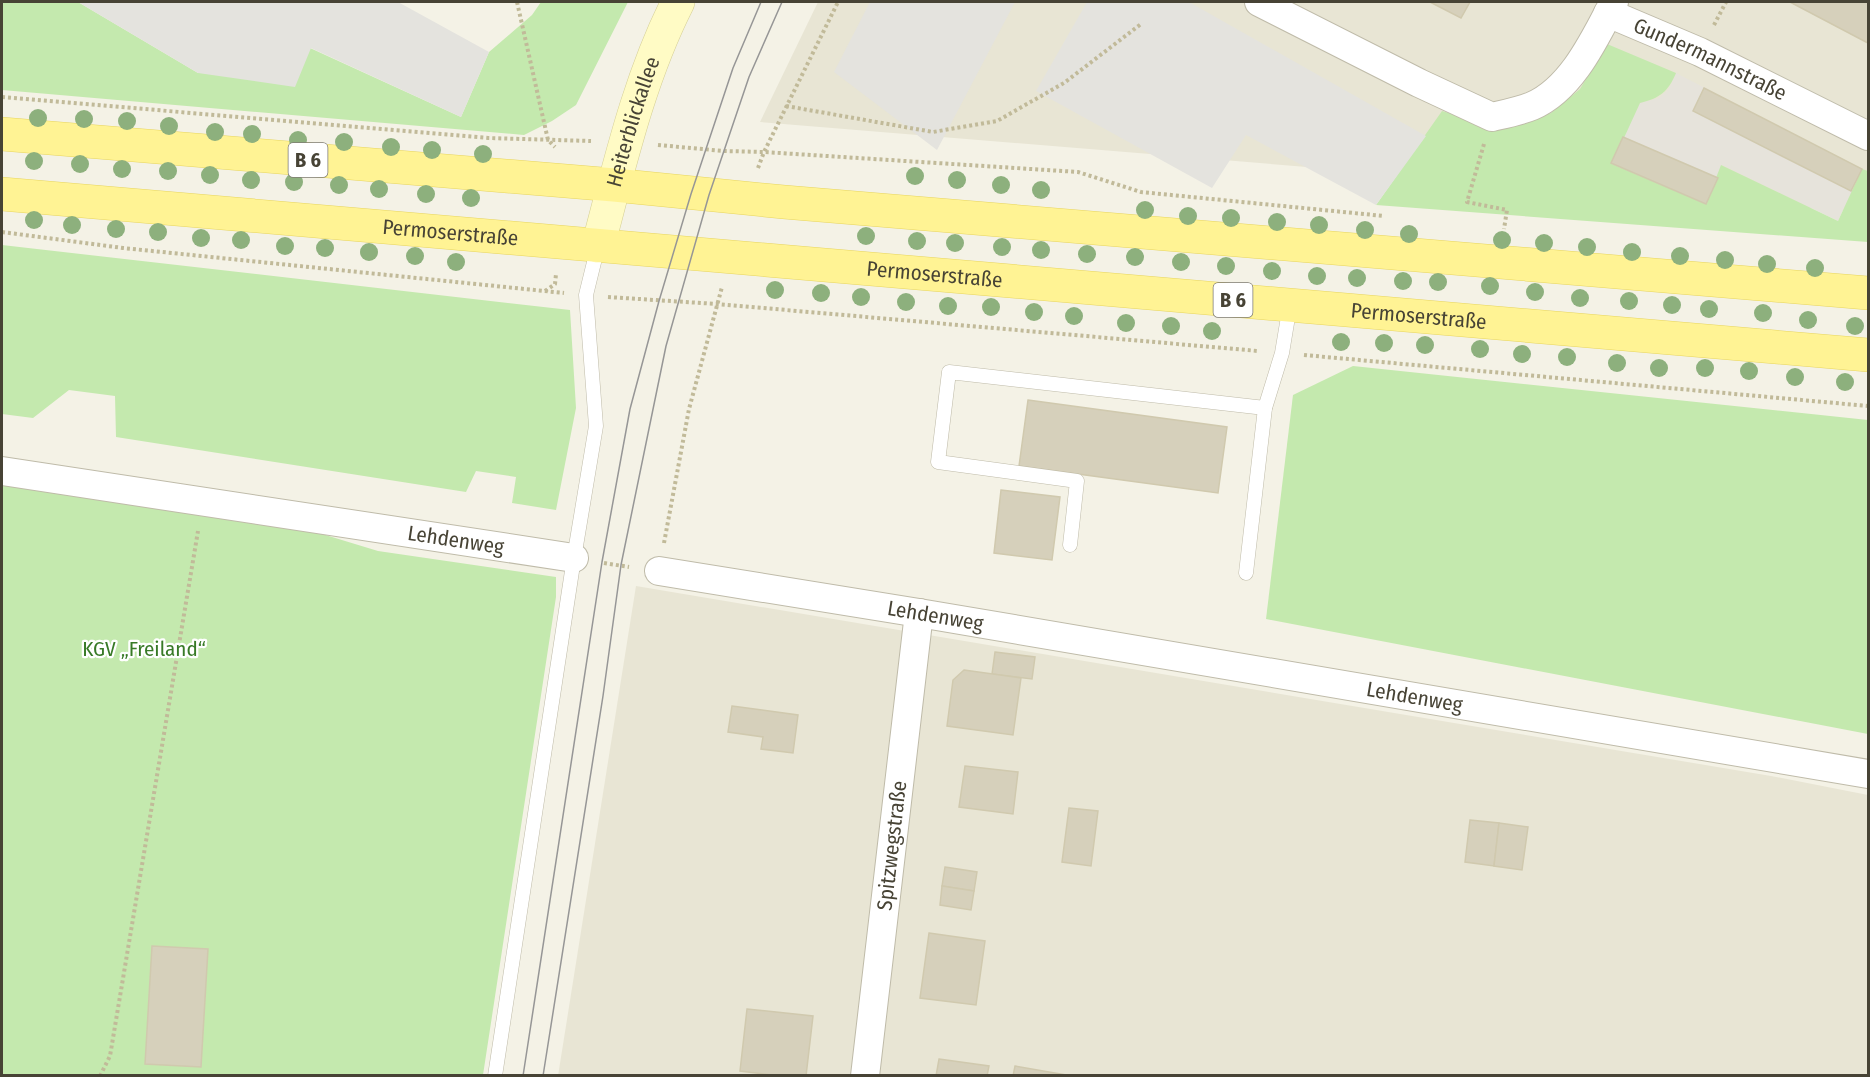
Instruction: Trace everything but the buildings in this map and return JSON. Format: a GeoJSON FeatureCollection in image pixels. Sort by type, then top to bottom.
{"type":"FeatureCollection","features":[{"type":"Feature","properties":{"kind":"main road","name":"Heiterblickallee"},"geometry":{"type":"LineString","coordinates":[[598,246],[632,116],[667,24],[678,2]]}},
{"type":"Feature","properties":{"kind":"main road","name":"B 6"},"geometry":{"type":"LineString","coordinates":[[2,134],[1869,293]]}},
{"type":"Feature","properties":{"kind":"main road","name":"Permoserstraße"},"geometry":{"type":"LineString","coordinates":[[2,194],[1869,355]]}},
{"type":"Feature","properties":{"kind":"street"},"geometry":{"type":"LineString","coordinates":[[1259,2],[1419,83],[1492,117]]}},
{"type":"Feature","properties":{"kind":"street","name":"Gundermannstraße"},"geometry":{"type":"LineString","coordinates":[[1492,117],[1532,106],[1553,94],[1574,72],[1611,7],[1869,136]]}},
{"type":"Feature","properties":{"kind":"street","name":"Lehdenweg"},"geometry":{"type":"LineString","coordinates":[[2,471],[573,558]]}},
{"type":"Feature","properties":{"kind":"street","name":"Lehdenweg"},"geometry":{"type":"LineString","coordinates":[[659,571],[1869,774]]}},
{"type":"Feature","properties":{"kind":"street","name":"Spitzwegstraße"},"geometry":{"type":"LineString","coordinates":[[866,1076],[919,613]]}},
{"type":"Feature","properties":{"kind":"lane"},"geometry":{"type":"LineString","coordinates":[[495,1076],[573,558],[596,426],[586,295],[598,246]]}},
{"type":"Feature","properties":{"kind":"lane"},"geometry":{"type":"LineString","coordinates":[[1246,573],[1265,408],[1282,353],[1290,305]]}},
{"type":"Feature","properties":{"kind":"lane"},"geometry":{"type":"LineString","coordinates":[[1071,545],[1077,481],[938,462],[949,372],[1265,408]]}},
{"type":"Feature","properties":{"kind":"path"},"geometry":{"type":"LineString","coordinates":[[2,97],[488,138],[548,140],[517,2]]}},
{"type":"Feature","properties":{"kind":"path"},"geometry":{"type":"LineString","coordinates":[[838,2],[764,152],[1078,172],[1141,192],[1387,217]]}},
{"type":"Feature","properties":{"kind":"path"},"geometry":{"type":"LineString","coordinates":[[786,106],[933,132],[997,121],[1064,83],[1141,24]]}},
{"type":"Feature","properties":{"kind":"path"},"geometry":{"type":"LineString","coordinates":[[1492,117],[1467,202],[1507,210],[1504,229],[1516,230]]}},
{"type":"Feature","properties":{"kind":"path"},"geometry":{"type":"LineString","coordinates":[[2,232],[123,248],[586,295],[717,304],[689,410],[659,571],[573,558]]}},
{"type":"Feature","properties":{"kind":"path"},"geometry":{"type":"LineString","coordinates":[[100,1076],[110,1056],[203,502]]}},
{"type":"Feature","properties":{"kind":"shaded area"},"geometry":{"type":"Polygon","coordinates":[[[78,2],[398,2],[489,52],[461,117],[311,48],[295,87],[198,73],[78,2]]]}},
{"type":"Feature","properties":{"kind":"shaded area"},"geometry":{"type":"Polygon","coordinates":[[[818,2],[1868,2],[1868,213],[760,122],[818,2]]]}},
{"type":"Feature","properties":{"kind":"shaded area"},"geometry":{"type":"Polygon","coordinates":[[[870,2],[1015,2],[937,150],[834,72],[870,2]]]}},
{"type":"Feature","properties":{"kind":"shaded area"},"geometry":{"type":"Polygon","coordinates":[[[1087,2],[1189,2],[1426,136],[1376,205],[1246,135],[1212,188],[1036,91],[1087,2]]]}},
{"type":"Feature","properties":{"kind":"shaded area"},"geometry":{"type":"Polygon","coordinates":[[[1676,73],[1862,169],[1838,221],[1722,165],[1706,204],[1611,163],[1640,103],[1659,98],[1669,89],[1676,73]]]}},
{"type":"Feature","properties":{"kind":"shaded area"},"geometry":{"type":"Polygon","coordinates":[[[636,586],[1771,776],[1868,795],[1868,1075],[558,1076],[636,586]]]}},
{"type":"Feature","properties":{"kind":"green space"},"geometry":{"type":"Polygon","coordinates":[[[2,2],[78,2],[198,73],[310,48],[461,117],[489,52],[532,15],[541,2],[628,2],[576,105],[552,121],[524,135],[2,90],[2,2]]]}},
{"type":"Feature","properties":{"kind":"green space"},"geometry":{"type":"Polygon","coordinates":[[[1607,44],[1676,73],[1670,85],[1662,93],[1640,103],[1612,164],[1706,204],[1721,165],[1838,221],[1862,169],[1868,171],[1868,242],[1376,205],[1442,111],[1502,129],[1551,113],[1580,89],[1607,44]]]}},
{"type":"Feature","properties":{"kind":"green space"},"geometry":{"type":"Polygon","coordinates":[[[2,245],[570,310],[576,408],[556,510],[512,503],[516,477],[476,471],[466,492],[116,437],[115,396],[69,390],[33,418],[2,414],[2,245]]]}},
{"type":"Feature","properties":{"kind":"green space"},"geometry":{"type":"Polygon","coordinates":[[[1353,366],[1868,420],[1868,734],[1266,619],[1293,395],[1353,366]]]}},
{"type":"Feature","properties":{"kind":"green space","name":"KGV „Freiland“"},"geometry":{"type":"Polygon","coordinates":[[[2,485],[309,530],[378,551],[556,577],[556,597],[483,1075],[2,1076],[2,485]]]}},
{"type":"Feature","properties":{"kind":"tram line"},"geometry":{"type":"LineString","coordinates":[[523,1076],[602,562],[630,409],[691,194],[733,68],[761,2]]}},
{"type":"Feature","properties":{"kind":"tram line"},"geometry":{"type":"LineString","coordinates":[[543,1076],[603,696],[621,565],[666,346],[709,195],[749,77],[782,2]]}}]}
